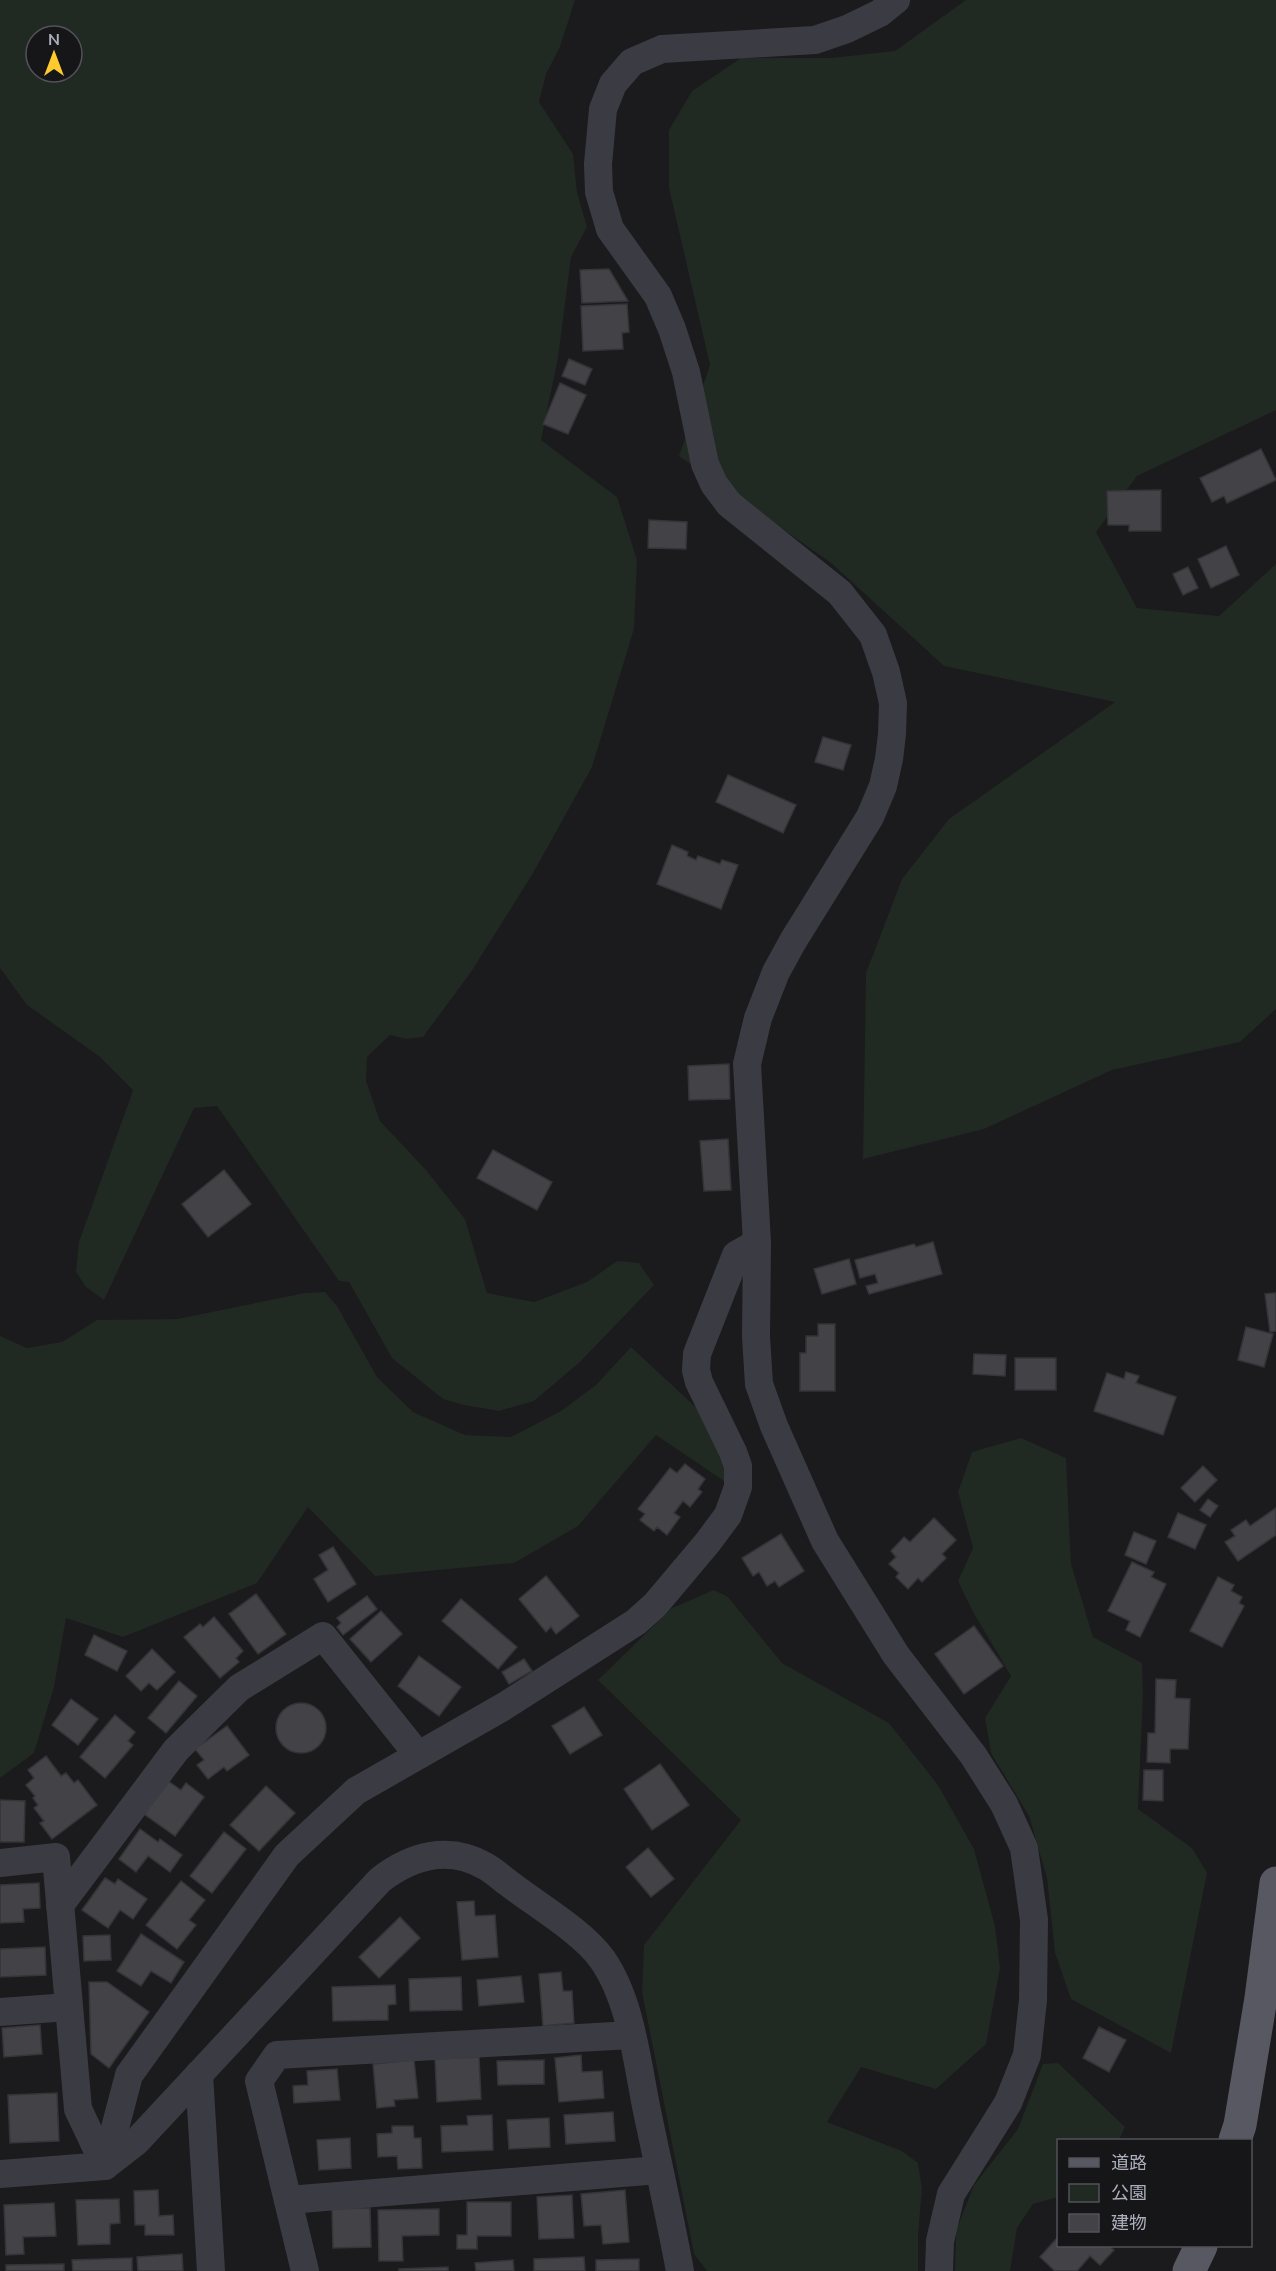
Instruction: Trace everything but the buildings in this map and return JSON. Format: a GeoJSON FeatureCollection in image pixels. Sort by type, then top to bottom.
{"type":"FeatureCollection","features":[{"type":"Feature","properties":{"kind":"main road"},"geometry":{"type":"LineString","coordinates":[[1235,2139],[1261,1998],[1276,1884]]}},
{"type":"Feature","properties":{"kind":"main road"},"geometry":{"type":"LineString","coordinates":[[1190,2271],[1202,2247]]}},
{"type":"Feature","properties":{"kind":"street"},"geometry":{"type":"LineString","coordinates":[[896,0],[880,13],[847,29],[814,40],[662,49],[632,62],[612,84],[603,109],[598,164],[599,192],[610,229],[658,296],[672,328],[686,372],[705,464],[714,484],[729,504],[840,593],[873,634],[893,703],[889,759],[883,786],[870,817],[792,941],[776,972],[758,1018],[747,1064],[757,1244],[756,1337],[759,1384],[783,1447],[825,1541],[896,1655],[973,1755],[1004,1804],[1024,1848],[1034,1920],[1033,2000],[1027,2055],[1008,2103],[951,2193],[940,2241],[939,2271]]}},
{"type":"Feature","properties":{"kind":"street"},"geometry":{"type":"LineString","coordinates":[[105,2166],[129,2075],[286,1855],[356,1791],[503,1707],[636,1622],[655,1605],[728,1515],[738,1487],[738,1466],[699,1382],[696,1370],[697,1354],[736,1255],[757,1244]]}},
{"type":"Feature","properties":{"kind":"street"},"geometry":{"type":"LineString","coordinates":[[60,1905],[176,1750],[239,1688],[323,1636],[418,1755]]}},
{"type":"Feature","properties":{"kind":"street"},"geometry":{"type":"LineString","coordinates":[[0,2174],[105,2166],[136,2142],[380,1880],[397,1866],[414,1860],[439,1855],[463,1857],[485,1866],[585,1941],[601,1958],[617,1984],[631,2035],[680,2271]]}},
{"type":"Feature","properties":{"kind":"street"},"geometry":{"type":"LineString","coordinates":[[0,1863],[56,1857],[78,2109],[105,2166]]}},
{"type":"Feature","properties":{"kind":"street"},"geometry":{"type":"LineString","coordinates":[[0,2012],[68,2007]]}},
{"type":"Feature","properties":{"kind":"street"},"geometry":{"type":"LineString","coordinates":[[305,2271],[259,2081],[277,2055],[631,2035]]}},
{"type":"Feature","properties":{"kind":"street"},"geometry":{"type":"LineString","coordinates":[[199,2074],[210,2271]]}},
{"type":"Feature","properties":{"kind":"street"},"geometry":{"type":"LineString","coordinates":[[288,2200],[659,2170]]}},
{"type":"Feature","properties":{"kind":"green space"},"geometry":{"type":"Polygon","coordinates":[[[0,0],[575,0],[560,47],[546,74],[539,102],[573,154],[577,192],[587,227],[571,257],[558,358],[541,440],[617,497],[637,560],[634,629],[592,767],[532,875],[471,972],[423,1037],[406,1039],[390,1035],[367,1057],[366,1081],[380,1121],[426,1170],[465,1219],[487,1293],[534,1302],[587,1282],[617,1261],[639,1263],[654,1285],[580,1362],[534,1401],[499,1411],[443,1399],[392,1358],[349,1282],[339,1281],[217,1106],[194,1108],[104,1300],[86,1287],[76,1272],[79,1242],[133,1090],[100,1057],[27,1005],[0,968],[0,0]]]}},
{"type":"Feature","properties":{"kind":"green space"},"geometry":{"type":"Polygon","coordinates":[[[966,0],[1276,0],[1276,410],[1137,476],[1096,532],[1137,608],[1219,616],[1276,564],[1276,1009],[1240,1042],[1112,1070],[984,1129],[863,1159],[866,973],[902,879],[949,819],[1115,702],[944,666],[831,563],[679,456],[710,365],[669,188],[669,130],[692,91],[741,58],[831,58],[895,51],[966,0]]]}},
{"type":"Feature","properties":{"kind":"green space"},"geometry":{"type":"Polygon","coordinates":[[[325,1292],[337,1306],[377,1377],[413,1412],[465,1435],[511,1437],[561,1411],[596,1385],[631,1347],[699,1410],[721,1443],[727,1476],[724,1481],[656,1435],[578,1526],[514,1563],[375,1576],[308,1507],[257,1583],[123,1637],[66,1618],[54,1687],[34,1753],[0,1778],[0,1336],[27,1348],[62,1342],[97,1320],[177,1319],[305,1293],[325,1292]]]}},
{"type":"Feature","properties":{"kind":"green space"},"geometry":{"type":"Polygon","coordinates":[[[1021,1438],[1066,1458],[1071,1564],[1093,1637],[1142,1663],[1143,1693],[1138,1809],[1192,1848],[1207,1873],[1171,2053],[1071,1999],[1055,1953],[1047,1878],[1029,1816],[991,1753],[985,1718],[1011,1676],[973,1612],[958,1581],[973,1548],[958,1492],[972,1452],[1021,1438]]]}},
{"type":"Feature","properties":{"kind":"green space"},"geometry":{"type":"Polygon","coordinates":[[[714,1590],[728,1597],[782,1663],[889,1723],[938,1785],[974,1849],[995,1926],[1000,1968],[986,2044],[936,2089],[861,2067],[827,2122],[902,2151],[918,2163],[922,2188],[918,2271],[707,2271],[694,2254],[642,1992],[644,1945],[741,1820],[598,1680],[672,1608],[714,1590]]]}},
{"type":"Feature","properties":{"kind":"green space"},"geometry":{"type":"Polygon","coordinates":[[[1058,2063],[1125,2127],[1119,2139],[1057,2139],[1057,2197],[1033,2204],[1017,2228],[1010,2271],[955,2271],[956,2231],[974,2185],[1018,2129],[1043,2064],[1058,2063]]]}}]}
